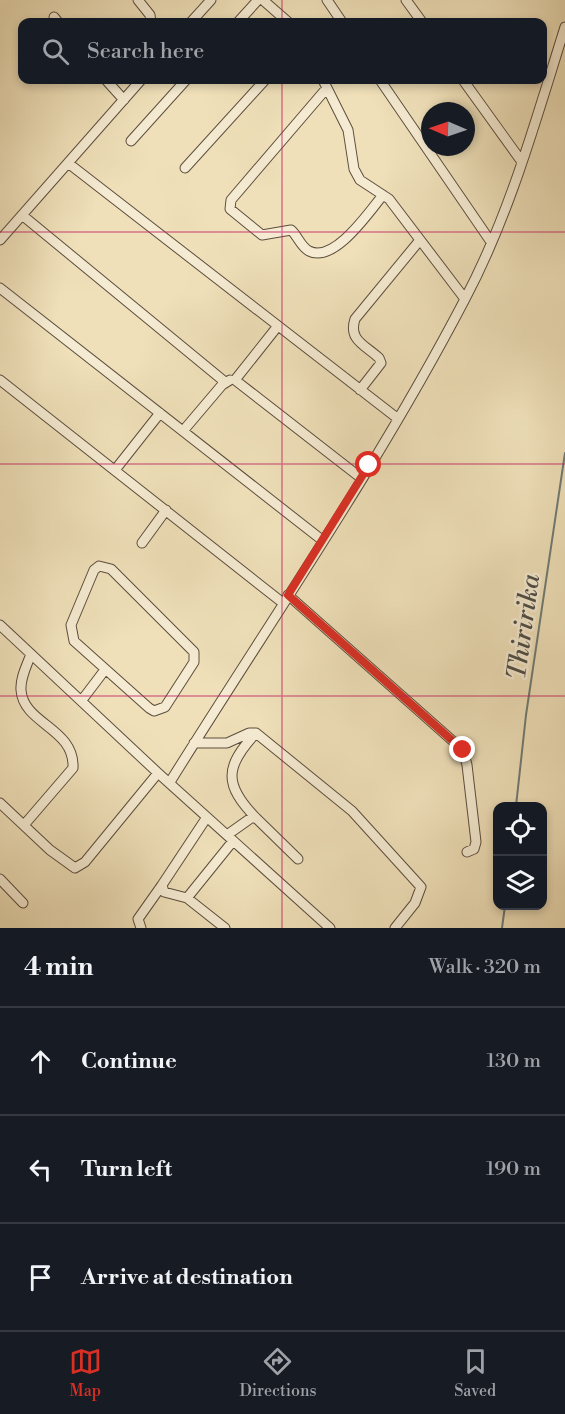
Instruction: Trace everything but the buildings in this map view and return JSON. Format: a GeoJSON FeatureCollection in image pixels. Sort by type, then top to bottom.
{"type":"FeatureCollection","features":[{"type":"Feature","properties":{"kind":"street"},"geometry":{"type":"LineString","coordinates":[[138,0],[150,18]]}},
{"type":"Feature","properties":{"kind":"street"},"geometry":{"type":"LineString","coordinates":[[194,18],[210,0]]}},
{"type":"Feature","properties":{"kind":"street"},"geometry":{"type":"LineString","coordinates":[[242,18],[258,0]]}},
{"type":"Feature","properties":{"kind":"street"},"geometry":{"type":"LineString","coordinates":[[263,0],[283,18]]}},
{"type":"Feature","properties":{"kind":"street"},"geometry":{"type":"LineString","coordinates":[[327,0],[339,18]]}},
{"type":"Feature","properties":{"kind":"street"},"geometry":{"type":"LineString","coordinates":[[406,0],[419,18]]}},
{"type":"Feature","properties":{"kind":"street"},"geometry":{"type":"LineString","coordinates":[[547,84],[565,27]]}},
{"type":"Feature","properties":{"kind":"street"},"geometry":{"type":"LineString","coordinates":[[110,84],[124,100]]}},
{"type":"Feature","properties":{"kind":"street"},"geometry":{"type":"LineString","coordinates":[[0,240],[138,84]]}},
{"type":"Feature","properties":{"kind":"street"},"geometry":{"type":"LineString","coordinates":[[131,141],[182,84]]}},
{"type":"Feature","properties":{"kind":"street"},"geometry":{"type":"LineString","coordinates":[[185,168],[261,84]]}},
{"type":"Feature","properties":{"kind":"street"},"geometry":{"type":"LineString","coordinates":[[324,84],[348,130],[351,154],[357,174],[370,188],[383,195],[465,299]]}},
{"type":"Feature","properties":{"kind":"street"},"geometry":{"type":"LineString","coordinates":[[384,84],[491,242]]}},
{"type":"Feature","properties":{"kind":"street"},"geometry":{"type":"LineString","coordinates":[[466,84],[522,162]]}},
{"type":"Feature","properties":{"kind":"street"},"geometry":{"type":"LineString","coordinates":[[170,782],[361,478],[465,299],[491,242],[522,162],[547,84]]}},
{"type":"Feature","properties":{"kind":"street"},"geometry":{"type":"LineString","coordinates":[[326,89],[231,200],[230,208],[262,235],[291,231],[309,251],[323,254],[329,252],[356,228],[383,195]]}},
{"type":"Feature","properties":{"kind":"street"},"geometry":{"type":"LineString","coordinates":[[68,163],[397,418]]}},
{"type":"Feature","properties":{"kind":"street"},"geometry":{"type":"LineString","coordinates":[[22,215],[230,381],[361,478]]}},
{"type":"Feature","properties":{"kind":"street"},"geometry":{"type":"LineString","coordinates":[[0,222],[9,230]]}},
{"type":"Feature","properties":{"kind":"street"},"geometry":{"type":"LineString","coordinates":[[360,390],[381,363],[379,358],[354,336],[351,329],[355,319],[420,240]]}},
{"type":"Feature","properties":{"kind":"street"},"geometry":{"type":"LineString","coordinates":[[0,288],[322,540]]}},
{"type":"Feature","properties":{"kind":"street"},"geometry":{"type":"LineString","coordinates":[[183,431],[277,327]]}},
{"type":"Feature","properties":{"kind":"street"},"geometry":{"type":"LineString","coordinates":[[0,380],[166,510],[285,599],[463,750],[467,765],[476,842],[474,849],[467,852]]}},
{"type":"Feature","properties":{"kind":"street"},"geometry":{"type":"LineString","coordinates":[[115,470],[160,413]]}},
{"type":"Feature","properties":{"kind":"street"},"geometry":{"type":"LineString","coordinates":[[142,543],[166,510]]}},
{"type":"Feature","properties":{"kind":"street"},"geometry":{"type":"LineString","coordinates":[[99,566],[111,569],[192,648],[194,656],[194,662],[165,707],[160,710],[149,708],[104,671],[74,641],[71,625],[93,570],[99,566]]}},
{"type":"Feature","properties":{"kind":"street"},"geometry":{"type":"LineString","coordinates":[[0,625],[158,773],[330,928]]}},
{"type":"Feature","properties":{"kind":"street"},"geometry":{"type":"LineString","coordinates":[[24,825],[73,768],[71,748],[28,707],[21,692],[31,654]]}},
{"type":"Feature","properties":{"kind":"street"},"geometry":{"type":"LineString","coordinates":[[82,700],[104,671]]}},
{"type":"Feature","properties":{"kind":"street"},"geometry":{"type":"LineString","coordinates":[[194,743],[227,743],[249,733],[256,733],[352,811],[419,883],[421,894],[394,928]]}},
{"type":"Feature","properties":{"kind":"street"},"geometry":{"type":"LineString","coordinates":[[256,733],[240,750],[234,763],[234,792],[256,818],[298,859]]}},
{"type":"Feature","properties":{"kind":"street"},"geometry":{"type":"LineString","coordinates":[[0,803],[69,866],[81,866],[158,773]]}},
{"type":"Feature","properties":{"kind":"street"},"geometry":{"type":"LineString","coordinates":[[141,928],[138,919],[207,817]]}},
{"type":"Feature","properties":{"kind":"street"},"geometry":{"type":"LineString","coordinates":[[187,898],[230,838],[250,818],[256,818]]}},
{"type":"Feature","properties":{"kind":"street"},"geometry":{"type":"LineString","coordinates":[[0,879],[23,903]]}},
{"type":"Feature","properties":{"kind":"street"},"geometry":{"type":"LineString","coordinates":[[162,885],[164,892],[187,898],[225,928]]}},
{"type":"Feature","properties":{"kind":"waterway","name":"Thiririka"},"geometry":{"type":"LineString","coordinates":[[516,802],[526,715],[565,453]]}},
{"type":"Feature","properties":{"kind":"waterway","name":"Thiririka"},"geometry":{"type":"LineString","coordinates":[[502,928],[504,910]]}},
{"type":"Feature","properties":{"kind":"route"},"geometry":{"type":"LineString","coordinates":[[369,465],[288,595],[463,750]]}}]}
